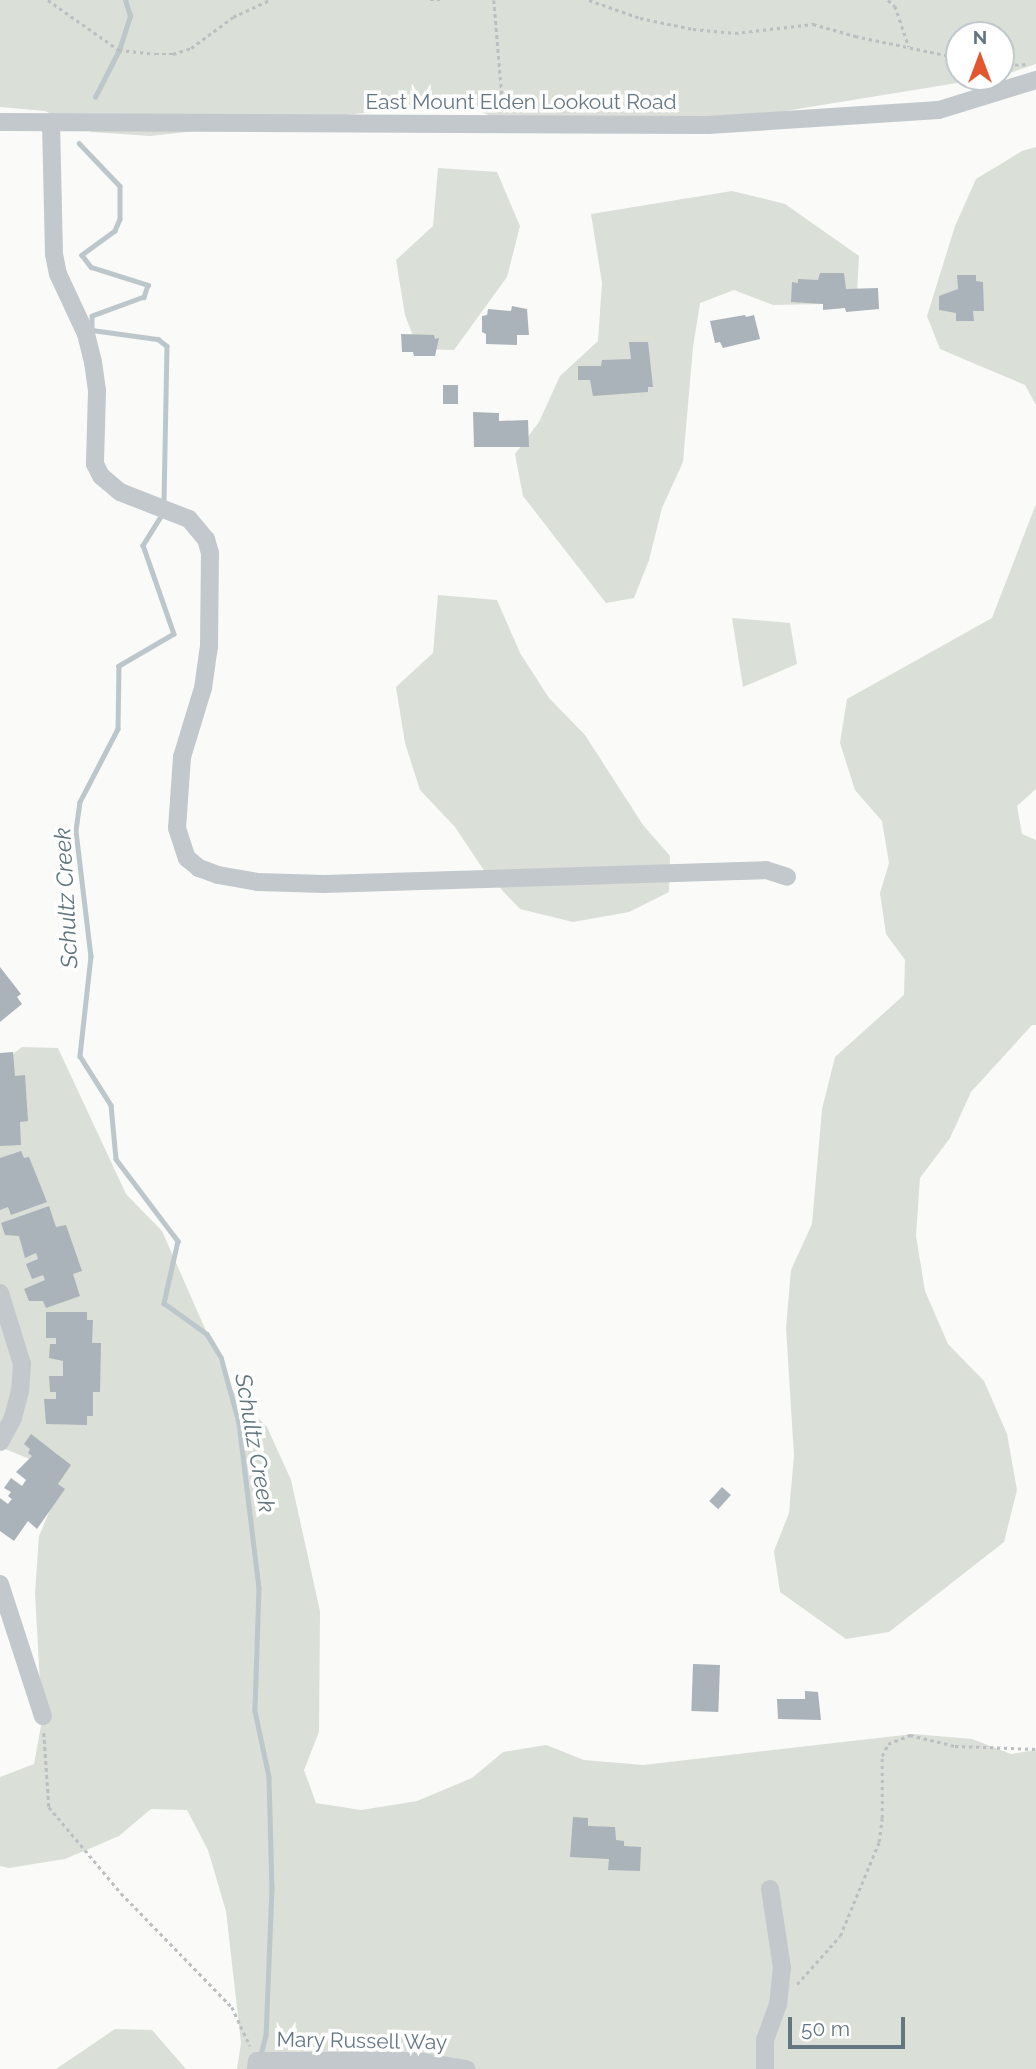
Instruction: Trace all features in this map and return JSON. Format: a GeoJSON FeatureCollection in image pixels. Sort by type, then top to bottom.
{"type":"FeatureCollection","features":[{"type":"Feature","properties":{"kind":"street","name":"East Mount Elden Lookout Road"},"geometry":{"type":"LineString","coordinates":[[0,122],[708,125],[939,110],[1036,80]]}},
{"type":"Feature","properties":{"kind":"street"},"geometry":{"type":"LineString","coordinates":[[51,122],[54,254],[62,285],[86,334],[93,362],[97,391],[95,464],[102,477],[120,492],[189,519],[206,539],[210,553],[212,582],[208,656],[203,688],[182,757],[177,828],[187,858],[199,868],[218,876],[258,882],[324,884],[766,870],[787,877]]}},
{"type":"Feature","properties":{"kind":"street"},"geometry":{"type":"LineString","coordinates":[[0,1293],[22,1364],[20,1391],[13,1418],[0,1443]]}},
{"type":"Feature","properties":{"kind":"street"},"geometry":{"type":"LineString","coordinates":[[0,1584],[43,1716]]}},
{"type":"Feature","properties":{"kind":"street"},"geometry":{"type":"LineString","coordinates":[[765,2069],[765,2040],[778,2005],[782,1968],[770,1889]]}},
{"type":"Feature","properties":{"kind":"street","name":"Mary Russell Way"},"geometry":{"type":"LineString","coordinates":[[256,2065],[417,2061],[466,2069]]}},
{"type":"Feature","properties":{"kind":"path"},"geometry":{"type":"LineString","coordinates":[[48,0],[119,50],[155,54],[173,54],[191,48],[233,17],[269,0]]}},
{"type":"Feature","properties":{"kind":"path"},"geometry":{"type":"LineString","coordinates":[[430,0],[440,0]]}},
{"type":"Feature","properties":{"kind":"path"},"geometry":{"type":"LineString","coordinates":[[494,0],[499,88],[506,124]]}},
{"type":"Feature","properties":{"kind":"path"},"geometry":{"type":"LineString","coordinates":[[589,0],[640,18],[692,29],[735,33],[813,24],[945,55]]}},
{"type":"Feature","properties":{"kind":"path"},"geometry":{"type":"LineString","coordinates":[[888,0],[895,6],[910,48]]}},
{"type":"Feature","properties":{"kind":"path"},"geometry":{"type":"LineString","coordinates":[[1015,65],[1036,64]]}},
{"type":"Feature","properties":{"kind":"path"},"geometry":{"type":"LineString","coordinates":[[43,1716],[49,1807],[121,1893],[232,2007],[256,2065]]}},
{"type":"Feature","properties":{"kind":"path"},"geometry":{"type":"LineString","coordinates":[[778,2005],[840,1936],[879,1842],[882,1818],[882,1756],[888,1744],[911,1735],[954,1746],[1036,1749]]}},
{"type":"Feature","properties":{"kind":"shaded area"},"geometry":{"type":"Polygon","coordinates":[[[0,0],[1036,0],[1036,64],[1015,71],[1015,21],[945,21],[945,85],[650,133],[526,132],[479,111],[420,107],[150,136],[92,132],[45,111],[0,107],[0,0]]]}},
{"type":"Feature","properties":{"kind":"shaded area"},"geometry":{"type":"Polygon","coordinates":[[[1036,147],[1036,405],[1025,385],[940,349],[927,316],[955,226],[976,179],[1022,151],[1036,147]]]}},
{"type":"Feature","properties":{"kind":"shaded area"},"geometry":{"type":"Polygon","coordinates":[[[438,168],[497,172],[520,226],[507,277],[454,350],[418,349],[405,315],[396,260],[433,226],[438,168]]]}},
{"type":"Feature","properties":{"kind":"shaded area"},"geometry":{"type":"Polygon","coordinates":[[[732,191],[785,204],[859,256],[857,292],[823,304],[773,305],[734,290],[700,303],[693,347],[683,462],[662,508],[649,560],[634,598],[606,603],[523,496],[515,454],[539,422],[560,376],[598,341],[602,283],[591,214],[732,191]]]}},
{"type":"Feature","properties":{"kind":"shaded area"},"geometry":{"type":"Polygon","coordinates":[[[1036,504],[1036,789],[1017,806],[1022,834],[1036,840],[1036,1025],[1032,1025],[971,1092],[950,1138],[920,1178],[916,1236],[925,1291],[948,1344],[984,1381],[1007,1434],[1017,1490],[1004,1542],[889,1632],[846,1639],[780,1592],[774,1551],[789,1513],[794,1455],[786,1328],[791,1270],[812,1224],[822,1109],[835,1057],[904,995],[905,960],[886,934],[880,893],[889,863],[882,821],[855,790],[840,743],[847,699],[992,618],[1036,504]]]}},
{"type":"Feature","properties":{"kind":"shaded area"},"geometry":{"type":"Polygon","coordinates":[[[438,595],[497,600],[520,653],[549,698],[585,735],[643,825],[670,856],[669,892],[629,912],[573,922],[520,909],[485,872],[455,827],[420,790],[405,743],[396,687],[433,653],[438,595]]]}},
{"type":"Feature","properties":{"kind":"shaded area"},"geometry":{"type":"Polygon","coordinates":[[[732,618],[790,623],[797,664],[743,687],[732,618]]]}},
{"type":"Feature","properties":{"kind":"shaded area"},"geometry":{"type":"Polygon","coordinates":[[[22,1047],[58,1048],[126,1194],[162,1231],[232,1390],[267,1427],[291,1480],[320,1611],[319,1732],[304,1770],[316,1803],[361,1810],[417,1801],[472,1778],[503,1752],[546,1745],[584,1760],[643,1765],[913,1734],[972,1739],[1011,1754],[1036,1750],[1036,2069],[237,2069],[241,2043],[226,1911],[208,1850],[187,1810],[151,1809],[119,1836],[65,1859],[9,1868],[0,1866],[0,1777],[34,1764],[42,1720],[35,1593],[39,1536],[55,1498],[42,1464],[0,1447],[0,1064],[22,1047]]]}},
{"type":"Feature","properties":{"kind":"shaded area"},"geometry":{"type":"Polygon","coordinates":[[[115,2029],[152,2030],[186,2069],[56,2069],[115,2029]]]}},
{"type":"Feature","properties":{"kind":"building"},"geometry":{"type":"Polygon","coordinates":[[[820,273],[844,273],[846,289],[878,288],[879,309],[846,312],[845,308],[823,310],[823,304],[791,302],[792,282],[798,283],[798,279],[818,280],[820,273]]]}},
{"type":"Feature","properties":{"kind":"building"},"geometry":{"type":"Polygon","coordinates":[[[957,275],[976,275],[976,281],[983,282],[984,311],[973,311],[974,321],[956,321],[956,313],[939,310],[939,296],[958,289],[957,275]]]}},
{"type":"Feature","properties":{"kind":"building"},"geometry":{"type":"Polygon","coordinates":[[[512,306],[527,309],[529,335],[517,335],[517,345],[486,344],[486,334],[482,332],[482,316],[487,315],[488,309],[511,311],[512,306]]]}},
{"type":"Feature","properties":{"kind":"building"},"geometry":{"type":"Polygon","coordinates":[[[754,315],[760,339],[723,348],[720,342],[715,343],[710,321],[754,315]]]}},
{"type":"Feature","properties":{"kind":"building"},"geometry":{"type":"Polygon","coordinates":[[[401,334],[434,335],[435,339],[439,338],[435,356],[414,356],[413,352],[402,352],[401,334]]]}},
{"type":"Feature","properties":{"kind":"building"},"geometry":{"type":"Polygon","coordinates":[[[629,342],[648,342],[653,387],[648,387],[648,392],[593,396],[590,380],[578,380],[578,366],[601,366],[602,360],[631,359],[629,342]]]}},
{"type":"Feature","properties":{"kind":"building"},"geometry":{"type":"Polygon","coordinates":[[[443,385],[458,385],[458,404],[443,404],[443,385]]]}},
{"type":"Feature","properties":{"kind":"building"},"geometry":{"type":"Polygon","coordinates":[[[473,412],[499,413],[499,421],[528,420],[529,447],[474,447],[473,412]]]}},
{"type":"Feature","properties":{"kind":"building"},"geometry":{"type":"Polygon","coordinates":[[[0,967],[21,994],[17,997],[22,1004],[0,1022],[0,967]]]}},
{"type":"Feature","properties":{"kind":"building"},"geometry":{"type":"Polygon","coordinates":[[[13,1052],[15,1076],[25,1075],[28,1121],[20,1122],[21,1145],[0,1146],[0,1053],[13,1052]]]}},
{"type":"Feature","properties":{"kind":"building"},"geometry":{"type":"Polygon","coordinates":[[[21,1151],[24,1158],[29,1157],[47,1202],[11,1215],[8,1207],[0,1210],[0,1158],[21,1151]]]}},
{"type":"Feature","properties":{"kind":"building"},"geometry":{"type":"Polygon","coordinates":[[[49,1206],[56,1227],[66,1225],[82,1271],[73,1274],[80,1296],[46,1308],[43,1301],[29,1301],[24,1289],[45,1280],[43,1275],[32,1279],[26,1264],[38,1259],[36,1253],[25,1258],[19,1236],[5,1235],[1,1223],[49,1206]]]}},
{"type":"Feature","properties":{"kind":"building"},"geometry":{"type":"Polygon","coordinates":[[[46,1312],[87,1312],[87,1320],[93,1320],[92,1343],[101,1343],[100,1392],[93,1392],[93,1416],[87,1416],[87,1425],[46,1424],[44,1399],[56,1399],[56,1392],[50,1392],[49,1376],[63,1376],[63,1361],[49,1358],[50,1344],[56,1344],[56,1338],[46,1338],[46,1312]]]}},
{"type":"Feature","properties":{"kind":"building"},"geometry":{"type":"Polygon","coordinates":[[[31,1434],[71,1465],[58,1484],[65,1489],[37,1529],[28,1521],[14,1541],[0,1531],[0,1498],[8,1504],[12,1499],[8,1496],[11,1492],[4,1488],[11,1478],[22,1486],[26,1480],[16,1472],[32,1456],[28,1453],[30,1449],[24,1444],[31,1434]]]}},
{"type":"Feature","properties":{"kind":"building"},"geometry":{"type":"Polygon","coordinates":[[[722,1487],[731,1495],[718,1509],[709,1501],[722,1487]]]}},
{"type":"Feature","properties":{"kind":"building"},"geometry":{"type":"Polygon","coordinates":[[[693,1664],[720,1665],[718,1712],[691,1711],[693,1664]]]}},
{"type":"Feature","properties":{"kind":"building"},"geometry":{"type":"Polygon","coordinates":[[[805,1691],[818,1692],[821,1720],[778,1719],[777,1699],[805,1699],[805,1691]]]}},
{"type":"Feature","properties":{"kind":"building"},"geometry":{"type":"Polygon","coordinates":[[[573,1817],[588,1818],[588,1826],[615,1827],[616,1840],[624,1841],[624,1846],[641,1847],[640,1871],[608,1870],[609,1859],[570,1857],[573,1817]]]}},
{"type":"Feature","properties":{"kind":"waterway","name":"Schultz Creek"},"geometry":{"type":"LineString","coordinates":[[95,97],[119,50],[130,16],[125,0]]}},
{"type":"Feature","properties":{"kind":"waterway","name":"Schultz Creek"},"geometry":{"type":"LineString","coordinates":[[79,143],[120,186],[120,219],[115,231],[82,255],[91,267],[148,285],[144,297],[92,316],[92,330],[158,339],[167,346],[164,503]]}},
{"type":"Feature","properties":{"kind":"waterway","name":"Schultz Creek"},"geometry":{"type":"LineString","coordinates":[[162,515],[143,545],[174,634],[119,666],[118,729],[80,802],[76,831],[91,956],[80,1056],[111,1105],[116,1159],[178,1241],[164,1303],[207,1334],[221,1357],[239,1423],[259,1588],[255,1711],[269,1777],[272,1888],[266,2035],[261,2055]]}}]}
